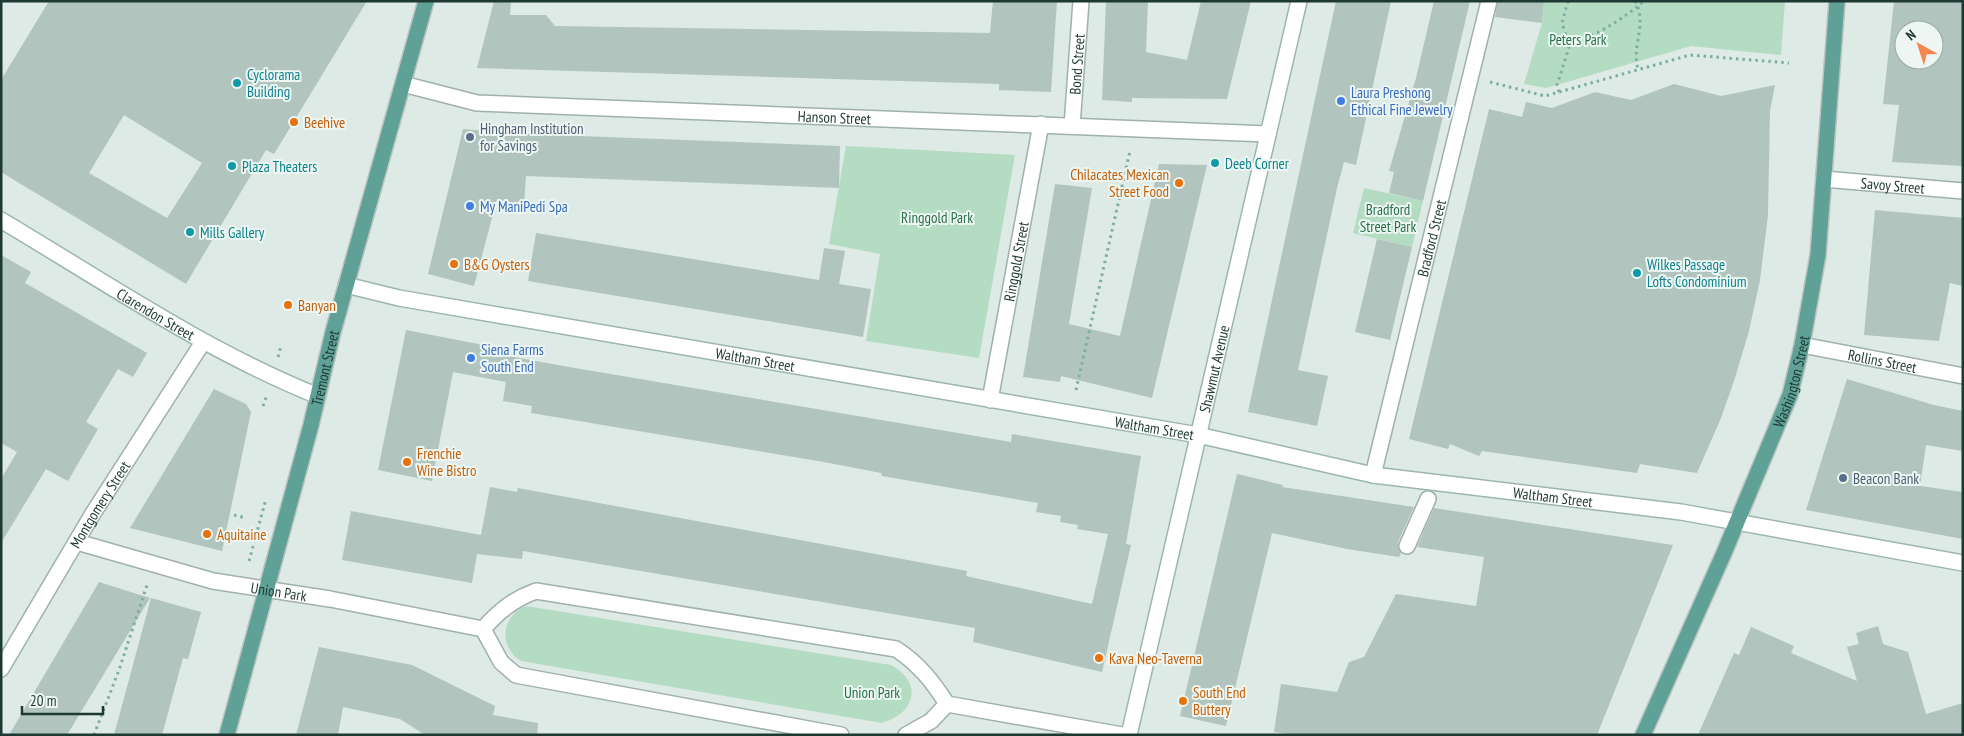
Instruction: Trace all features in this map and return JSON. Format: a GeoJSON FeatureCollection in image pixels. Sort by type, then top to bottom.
{"type":"FeatureCollection","features":[{"type":"Feature","properties":{"kind":"main road","name":"Tremont Street"},"geometry":{"type":"LineString","coordinates":[[227,735],[267,590],[346,285],[426,1]]}},
{"type":"Feature","properties":{"kind":"main road","name":"Washington Street"},"geometry":{"type":"LineString","coordinates":[[1643,735],[1790,395],[1802,345],[1818,255],[1837,1]]}},
{"type":"Feature","properties":{"kind":"street","name":"Bond Street"},"geometry":{"type":"LineString","coordinates":[[1072,126],[1081,1]]}},
{"type":"Feature","properties":{"kind":"street","name":"Shawmut Avenue"},"geometry":{"type":"LineString","coordinates":[[1129,735],[1299,1]]}},
{"type":"Feature","properties":{"kind":"street","name":"Bradford Street"},"geometry":{"type":"LineString","coordinates":[[1373,475],[1489,1]]}},
{"type":"Feature","properties":{"kind":"street","name":"Hanson Street"},"geometry":{"type":"LineString","coordinates":[[403,84],[476,104],[1268,134]]}},
{"type":"Feature","properties":{"kind":"street","name":"Ringgold Street"},"geometry":{"type":"LineString","coordinates":[[990,400],[1041,124]]}},
{"type":"Feature","properties":{"kind":"street","name":"Savoy Street"},"geometry":{"type":"LineString","coordinates":[[1824,179],[1963,191]]}},
{"type":"Feature","properties":{"kind":"street","name":"Clarendon Street"},"geometry":{"type":"LineString","coordinates":[[1,220],[203,342],[272,378],[318,396]]}},
{"type":"Feature","properties":{"kind":"street","name":"Waltham Street"},"geometry":{"type":"LineString","coordinates":[[346,285],[399,298],[1198,435],[1373,475],[1681,512],[1963,563]]}},
{"type":"Feature","properties":{"kind":"street","name":"Montgomery Street"},"geometry":{"type":"LineString","coordinates":[[1,670],[77,542],[203,342]]}},
{"type":"Feature","properties":{"kind":"street","name":"Rollins Street"},"geometry":{"type":"LineString","coordinates":[[1802,345],[1963,376]]}},
{"type":"Feature","properties":{"kind":"street"},"geometry":{"type":"LineString","coordinates":[[1408,546],[1428,499]]}},
{"type":"Feature","properties":{"kind":"street","name":"Union Park"},"geometry":{"type":"LineString","coordinates":[[77,542],[213,581],[330,599],[483,629]]}},
{"type":"Feature","properties":{"kind":"street"},"geometry":{"type":"LineString","coordinates":[[841,735],[516,674],[501,662],[483,629],[504,607],[518,598],[536,591],[896,649],[914,661],[933,682],[947,704],[1122,735]]}},
{"type":"Feature","properties":{"kind":"street"},"geometry":{"type":"LineString","coordinates":[[906,735],[931,721],[947,704]]}},
{"type":"Feature","properties":{"kind":"path"},"geometry":{"type":"LineString","coordinates":[[1568,1],[1562,24],[1564,34],[1570,41],[1579,42],[1590,38],[1644,1]]}},
{"type":"Feature","properties":{"kind":"path"},"geometry":{"type":"LineString","coordinates":[[1636,1],[1642,22],[1636,62],[1638,69]]}},
{"type":"Feature","properties":{"kind":"path"},"geometry":{"type":"LineString","coordinates":[[1559,92],[1557,85],[1570,41]]}},
{"type":"Feature","properties":{"kind":"path"},"geometry":{"type":"LineString","coordinates":[[1482,81],[1545,96],[1690,55],[1789,63]]}},
{"type":"Feature","properties":{"kind":"path"},"geometry":{"type":"LineString","coordinates":[[1076,390],[1130,151]]}},
{"type":"Feature","properties":{"kind":"path"},"geometry":{"type":"LineString","coordinates":[[278,360],[281,346]]}},
{"type":"Feature","properties":{"kind":"path"},"geometry":{"type":"LineString","coordinates":[[263,406],[268,393]]}},
{"type":"Feature","properties":{"kind":"path"},"geometry":{"type":"LineString","coordinates":[[249,561],[267,498]]}},
{"type":"Feature","properties":{"kind":"path"},"geometry":{"type":"LineString","coordinates":[[234,515],[246,518]]}},
{"type":"Feature","properties":{"kind":"path"},"geometry":{"type":"LineString","coordinates":[[94,735],[147,585]]}},
{"type":"Feature","properties":{"kind":"green space","name":"Peters Park"},"geometry":{"type":"Polygon","coordinates":[[[1544,1],[1785,1],[1781,55],[1691,46],[1546,88],[1524,84],[1542,23],[1544,1]]]}},
{"type":"Feature","properties":{"kind":"green space","name":"Ringgold Park"},"geometry":{"type":"Polygon","coordinates":[[[846,146],[1015,155],[979,358],[866,341],[880,254],[829,244],[846,146]]]}},
{"type":"Feature","properties":{"kind":"green space","name":"Bradford Street Park"},"geometry":{"type":"Polygon","coordinates":[[[1364,188],[1423,201],[1412,247],[1353,233],[1364,188]]]}},
{"type":"Feature","properties":{"kind":"green space","name":"Union Park"},"geometry":{"type":"Polygon","coordinates":[[[526,606],[891,665],[908,680],[911,697],[902,713],[882,723],[521,661],[509,648],[506,632],[507,624],[511,617],[526,606]]]}},
{"type":"Feature","properties":{"kind":"building"},"geometry":{"type":"Polygon","coordinates":[[[49,1],[367,1],[274,154],[266,150],[186,284],[1,172],[1,80],[49,1]],[[124,115],[89,173],[167,218],[202,163],[124,115]]]}},
{"type":"Feature","properties":{"kind":"building"},"geometry":{"type":"Polygon","coordinates":[[[494,1],[511,1],[510,15],[546,15],[555,26],[990,33],[993,1],[1057,1],[1051,92],[999,90],[999,84],[477,68],[494,1]]]}},
{"type":"Feature","properties":{"kind":"building"},"geometry":{"type":"Polygon","coordinates":[[[1106,1],[1148,1],[1146,52],[1187,60],[1201,1],[1251,1],[1227,99],[1132,98],[1132,102],[1102,100],[1106,1]]]}},
{"type":"Feature","properties":{"kind":"building"},"geometry":{"type":"Polygon","coordinates":[[[1336,1],[1391,1],[1356,165],[1344,162],[1337,188],[1298,370],[1328,376],[1317,426],[1248,412],[1336,1]]]}},
{"type":"Feature","properties":{"kind":"building"},"geometry":{"type":"Polygon","coordinates":[[[1434,1],[1470,1],[1423,201],[1389,193],[1394,172],[1389,171],[1416,78],[1434,1]]]}},
{"type":"Feature","properties":{"kind":"building"},"geometry":{"type":"Polygon","coordinates":[[[1498,1],[1544,1],[1542,23],[1495,17],[1498,1]]]}},
{"type":"Feature","properties":{"kind":"building"},"geometry":{"type":"Polygon","coordinates":[[[1894,1],[1963,1],[1963,166],[1892,162],[1899,105],[1883,104],[1894,1]]]}},
{"type":"Feature","properties":{"kind":"building","name":"Wilkes Passage Lofts Condominium"},"geometry":{"type":"Polygon","coordinates":[[[1674,84],[1721,96],[1775,85],[1770,111],[1768,215],[1760,280],[1749,331],[1734,381],[1721,418],[1697,473],[1640,464],[1637,473],[1482,451],[1479,456],[1450,444],[1448,449],[1409,439],[1489,109],[1522,117],[1526,102],[1552,108],[1595,92],[1631,100],[1674,84]]]}},
{"type":"Feature","properties":{"kind":"building"},"geometry":{"type":"Polygon","coordinates":[[[463,129],[527,134],[840,146],[839,188],[526,176],[524,206],[497,199],[474,286],[428,274],[463,129]]]}},
{"type":"Feature","properties":{"kind":"building"},"geometry":{"type":"Polygon","coordinates":[[[1159,164],[1207,165],[1152,398],[1061,376],[1060,382],[1023,377],[1055,184],[1092,188],[1069,324],[1120,336],[1159,164]]]}},
{"type":"Feature","properties":{"kind":"building"},"geometry":{"type":"Polygon","coordinates":[[[1875,210],[1963,218],[1963,286],[1950,283],[1939,341],[1864,335],[1875,210]]]}},
{"type":"Feature","properties":{"kind":"building"},"geometry":{"type":"Polygon","coordinates":[[[536,233],[819,280],[824,248],[845,251],[839,284],[871,289],[863,337],[528,281],[536,233]]]}},
{"type":"Feature","properties":{"kind":"building"},"geometry":{"type":"Polygon","coordinates":[[[1377,239],[1412,247],[1390,340],[1355,332],[1377,239]]]}},
{"type":"Feature","properties":{"kind":"building"},"geometry":{"type":"Polygon","coordinates":[[[1,255],[31,272],[25,283],[147,353],[133,377],[118,369],[86,422],[98,429],[68,481],[46,469],[1,543],[1,479],[17,452],[1,443],[1,255]]]}},
{"type":"Feature","properties":{"kind":"building"},"geometry":{"type":"Polygon","coordinates":[[[406,330],[504,349],[503,355],[569,367],[1011,442],[1012,434],[1141,456],[1126,544],[1131,545],[1102,672],[973,642],[975,628],[523,551],[522,559],[477,554],[472,583],[342,560],[351,511],[481,535],[490,487],[517,492],[518,488],[967,571],[966,576],[1092,604],[1108,534],[1077,529],[1078,525],[1060,522],[1061,516],[1036,512],[1038,503],[882,476],[881,473],[824,462],[531,413],[532,406],[503,401],[506,382],[453,372],[432,481],[378,470],[406,330]]]}},
{"type":"Feature","properties":{"kind":"building"},"geometry":{"type":"Polygon","coordinates":[[[1847,379],[1934,405],[1963,411],[1963,451],[1926,445],[1920,486],[1963,492],[1963,539],[1806,510],[1847,379]]]}},
{"type":"Feature","properties":{"kind":"building"},"geometry":{"type":"Polygon","coordinates":[[[214,389],[246,404],[251,412],[222,551],[130,528],[214,389]]]}},
{"type":"Feature","properties":{"kind":"building"},"geometry":{"type":"Polygon","coordinates":[[[1237,474],[1283,485],[1282,487],[1414,507],[1398,542],[1401,553],[1399,557],[1347,549],[1272,533],[1226,726],[1180,716],[1237,474]]]}},
{"type":"Feature","properties":{"kind":"building"},"geometry":{"type":"Polygon","coordinates":[[[1434,508],[1673,545],[1597,735],[1295,735],[1274,732],[1281,684],[1337,692],[1349,662],[1364,657],[1396,594],[1476,606],[1484,557],[1417,547],[1434,508]]]}},
{"type":"Feature","properties":{"kind":"building"},"geometry":{"type":"Polygon","coordinates":[[[99,582],[150,598],[67,735],[9,735],[99,582]]]}},
{"type":"Feature","properties":{"kind":"building"},"geometry":{"type":"Polygon","coordinates":[[[151,598],[201,612],[188,659],[183,658],[162,735],[114,735],[151,598]]]}},
{"type":"Feature","properties":{"kind":"building"},"geometry":{"type":"Polygon","coordinates":[[[1878,626],[1883,644],[1908,652],[1926,714],[1963,703],[1963,735],[1698,735],[1734,653],[1739,655],[1751,627],[1794,646],[1791,653],[1857,681],[1847,647],[1859,644],[1856,633],[1878,626]]]}},
{"type":"Feature","properties":{"kind":"building"},"geometry":{"type":"Polygon","coordinates":[[[319,647],[412,665],[495,706],[493,715],[538,723],[537,735],[425,735],[400,719],[343,707],[338,735],[296,735],[319,647]]]}},
{"type":"Feature","properties":{"kind":"place","name":"Cyclorama Building"},"geometry":{"type":"Point","coordinates":[237,83]}},
{"type":"Feature","properties":{"kind":"place","name":"Laura Preshong Ethical Fine Jewelry"},"geometry":{"type":"Point","coordinates":[1341,101]}},
{"type":"Feature","properties":{"kind":"place","name":"Beehive"},"geometry":{"type":"Point","coordinates":[294,122]}},
{"type":"Feature","properties":{"kind":"place","name":"Hingham Institution for Savings"},"geometry":{"type":"Point","coordinates":[470,137]}},
{"type":"Feature","properties":{"kind":"place","name":"Deeb Corner"},"geometry":{"type":"Point","coordinates":[1215,163]}},
{"type":"Feature","properties":{"kind":"place","name":"Plaza Theaters"},"geometry":{"type":"Point","coordinates":[232,166]}},
{"type":"Feature","properties":{"kind":"place","name":"Chilacates Mexican Street Food"},"geometry":{"type":"Point","coordinates":[1179,183]}},
{"type":"Feature","properties":{"kind":"place","name":"My ManiPedi Spa"},"geometry":{"type":"Point","coordinates":[470,206]}},
{"type":"Feature","properties":{"kind":"place","name":"Mills Gallery"},"geometry":{"type":"Point","coordinates":[190,232]}},
{"type":"Feature","properties":{"kind":"place","name":"B&G Oysters"},"geometry":{"type":"Point","coordinates":[454,264]}},
{"type":"Feature","properties":{"kind":"place","name":"Wilkes Passage Lofts Condominium"},"geometry":{"type":"Point","coordinates":[1637,273]}},
{"type":"Feature","properties":{"kind":"place","name":"Banyan"},"geometry":{"type":"Point","coordinates":[288,305]}},
{"type":"Feature","properties":{"kind":"place","name":"Siena Farms South End"},"geometry":{"type":"Point","coordinates":[471,358]}},
{"type":"Feature","properties":{"kind":"place","name":"Frenchie Wine Bistro"},"geometry":{"type":"Point","coordinates":[407,462]}},
{"type":"Feature","properties":{"kind":"place","name":"Beacon Bank"},"geometry":{"type":"Point","coordinates":[1843,478]}},
{"type":"Feature","properties":{"kind":"place","name":"Aquitaine"},"geometry":{"type":"Point","coordinates":[207,534]}},
{"type":"Feature","properties":{"kind":"place","name":"Kava Neo-Taverna"},"geometry":{"type":"Point","coordinates":[1099,658]}},
{"type":"Feature","properties":{"kind":"place","name":"South End Buttery"},"geometry":{"type":"Point","coordinates":[1183,701]}}]}
